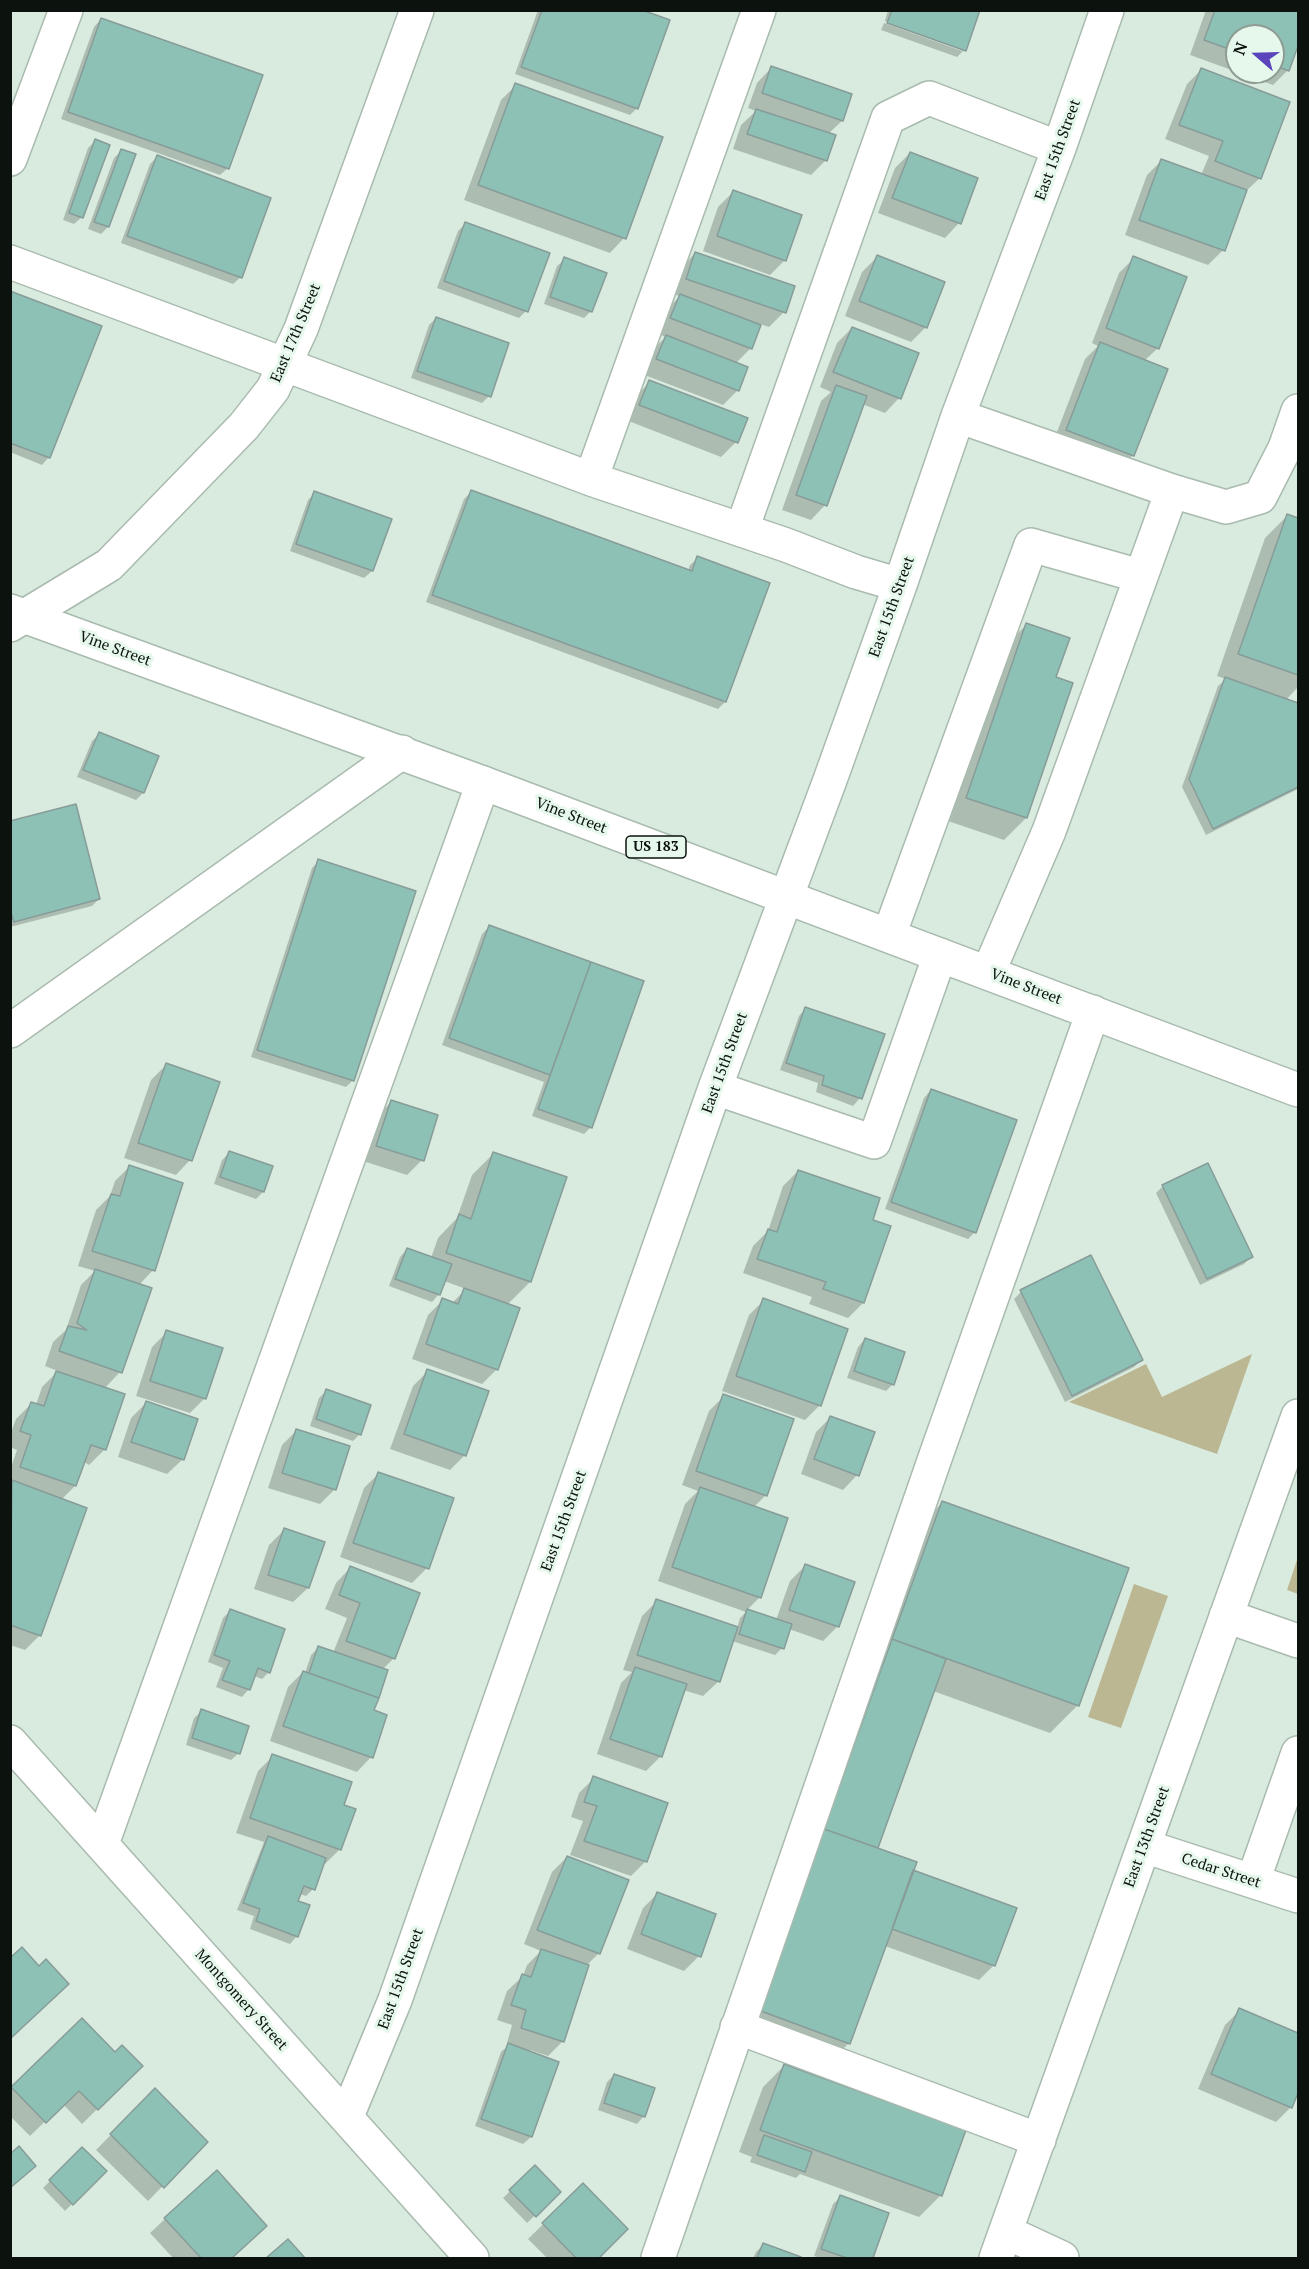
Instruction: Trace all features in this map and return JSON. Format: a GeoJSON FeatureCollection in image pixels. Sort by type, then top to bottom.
{"type":"FeatureCollection","features":[{"type":"Feature","properties":{"kind":"street"},"geometry":{"type":"LineString","coordinates":[[10,159],[66,10]]}},
{"type":"Feature","properties":{"kind":"street","name":"East 17th Street"},"geometry":{"type":"LineString","coordinates":[[15,617],[109,565],[244,426],[273,389],[301,329],[417,10]]}},
{"type":"Feature","properties":{"kind":"street"},"geometry":{"type":"LineString","coordinates":[[591,479],[759,10]]}},
{"type":"Feature","properties":{"kind":"street","name":"East 15th Street"},"geometry":{"type":"LineString","coordinates":[[347,2116],[395,2001],[716,1088],[900,585],[958,416],[1059,148],[1107,10]]}},
{"type":"Feature","properties":{"kind":"street"},"geometry":{"type":"LineString","coordinates":[[742,529],[888,118],[930,98],[1059,148]]}},
{"type":"Feature","properties":{"kind":"street"},"geometry":{"type":"LineString","coordinates":[[10,262],[591,479],[742,529],[856,572],[900,585]]}},
{"type":"Feature","properties":{"kind":"street"},"geometry":{"type":"LineString","coordinates":[[958,416],[1172,491],[1226,507],[1260,497],[1286,448],[1299,411]]}},
{"type":"Feature","properties":{"kind":"street"},"geometry":{"type":"LineString","coordinates":[[988,973],[1048,831],[1172,491]]}},
{"type":"Feature","properties":{"kind":"street"},"geometry":{"type":"LineString","coordinates":[[889,935],[1031,545],[1140,576]]}},
{"type":"Feature","properties":{"kind":"street","name":"Vine Street"},"geometry":{"type":"LineString","coordinates":[[15,617],[402,752],[1299,1090]]}},
{"type":"Feature","properties":{"kind":"street"},"geometry":{"type":"LineString","coordinates":[[10,1031],[402,752]]}},
{"type":"Feature","properties":{"kind":"street"},"geometry":{"type":"LineString","coordinates":[[102,1844],[483,783]]}},
{"type":"Feature","properties":{"kind":"street"},"geometry":{"type":"LineString","coordinates":[[716,1088],[874,1142],[940,955]]}},
{"type":"Feature","properties":{"kind":"street"},"geometry":{"type":"LineString","coordinates":[[658,2259],[935,1458],[1093,1012]]}},
{"type":"Feature","properties":{"kind":"street","name":"East 13th Street"},"geometry":{"type":"LineString","coordinates":[[1001,2245],[1299,1416]]}},
{"type":"Feature","properties":{"kind":"street"},"geometry":{"type":"LineString","coordinates":[[1227,1616],[1299,1641]]}},
{"type":"Feature","properties":{"kind":"street","name":"Montgomery Street"},"geometry":{"type":"LineString","coordinates":[[10,1742],[347,2116],[472,2259]]}},
{"type":"Feature","properties":{"kind":"street"},"geometry":{"type":"LineString","coordinates":[[1253,1881],[1296,1766]]}},
{"type":"Feature","properties":{"kind":"street","name":"Cedar Street"},"geometry":{"type":"LineString","coordinates":[[1144,1846],[1299,1896]]}},
{"type":"Feature","properties":{"kind":"street"},"geometry":{"type":"LineString","coordinates":[[737,2027],[1039,2140]]}},
{"type":"Feature","properties":{"kind":"street"},"geometry":{"type":"LineString","coordinates":[[1001,2245],[1062,2259]]}},
{"type":"Feature","properties":{"kind":"shaded area"},"geometry":{"type":"Polygon","coordinates":[[[1252,1354],[1217,1454],[1069,1402],[1146,1364],[1162,1397],[1252,1354]]]}},
{"type":"Feature","properties":{"kind":"shaded area"},"geometry":{"type":"Polygon","coordinates":[[[1298,1557],[1298,1594],[1287,1590],[1298,1557]]]}},
{"type":"Feature","properties":{"kind":"shaded area"},"geometry":{"type":"Polygon","coordinates":[[[1134,1584],[1168,1596],[1121,1728],[1088,1717],[1134,1584]]]}},
{"type":"Feature","properties":{"kind":"building"},"geometry":{"type":"Polygon","coordinates":[[[542,10],[642,10],[670,20],[638,109],[521,67],[542,10]]]}},
{"type":"Feature","properties":{"kind":"building"},"geometry":{"type":"Polygon","coordinates":[[[892,10],[980,10],[966,51],[887,23],[892,10]]]}},
{"type":"Feature","properties":{"kind":"building"},"geometry":{"type":"Polygon","coordinates":[[[1215,10],[1298,11],[1298,46],[1289,71],[1285,70],[1285,24],[1225,24],[1225,48],[1204,40],[1215,10]]]}},
{"type":"Feature","properties":{"kind":"building"},"geometry":{"type":"Polygon","coordinates":[[[101,18],[263,75],[229,169],[68,112],[101,18]]]}},
{"type":"Feature","properties":{"kind":"building"},"geometry":{"type":"Polygon","coordinates":[[[771,66],[852,94],[843,121],[762,93],[771,66]]]}},
{"type":"Feature","properties":{"kind":"building"},"geometry":{"type":"Polygon","coordinates":[[[1201,68],[1225,77],[1225,84],[1243,84],[1290,102],[1261,179],[1215,161],[1223,141],[1179,125],[1201,68]]]}},
{"type":"Feature","properties":{"kind":"building"},"geometry":{"type":"Polygon","coordinates":[[[515,83],[663,137],[626,239],[478,185],[515,83]]]}},
{"type":"Feature","properties":{"kind":"building"},"geometry":{"type":"Polygon","coordinates":[[[756,109],[836,135],[827,161],[747,134],[756,109]]]}},
{"type":"Feature","properties":{"kind":"building"},"geometry":{"type":"Polygon","coordinates":[[[95,139],[110,145],[83,218],[69,213],[95,139]]]}},
{"type":"Feature","properties":{"kind":"building"},"geometry":{"type":"Polygon","coordinates":[[[121,149],[136,154],[109,227],[94,222],[121,149]]]}},
{"type":"Feature","properties":{"kind":"building"},"geometry":{"type":"Polygon","coordinates":[[[910,152],[978,178],[961,224],[892,198],[910,152]]]}},
{"type":"Feature","properties":{"kind":"building"},"geometry":{"type":"Polygon","coordinates":[[[157,155],[271,198],[242,278],[127,236],[157,155]]]}},
{"type":"Feature","properties":{"kind":"building"},"geometry":{"type":"Polygon","coordinates":[[[1161,159],[1247,190],[1225,251],[1139,220],[1161,159]]]}},
{"type":"Feature","properties":{"kind":"building"},"geometry":{"type":"Polygon","coordinates":[[[733,190],[802,215],[786,261],[717,236],[733,190]]]}},
{"type":"Feature","properties":{"kind":"building"},"geometry":{"type":"Polygon","coordinates":[[[465,222],[550,253],[528,312],[444,281],[465,222]]]}},
{"type":"Feature","properties":{"kind":"building"},"geometry":{"type":"Polygon","coordinates":[[[695,252],[795,286],[786,313],[686,279],[695,252]]]}},
{"type":"Feature","properties":{"kind":"building"},"geometry":{"type":"Polygon","coordinates":[[[877,255],[945,282],[927,328],[859,301],[877,255]]]}},
{"type":"Feature","properties":{"kind":"building"},"geometry":{"type":"Polygon","coordinates":[[[1133,256],[1187,277],[1159,349],[1106,328],[1133,256]]]}},
{"type":"Feature","properties":{"kind":"building"},"geometry":{"type":"Polygon","coordinates":[[[564,257],[607,273],[592,312],[550,297],[564,257]]]}},
{"type":"Feature","properties":{"kind":"building"},"geometry":{"type":"Polygon","coordinates":[[[10,291],[102,326],[50,458],[10,443],[10,291]]]}},
{"type":"Feature","properties":{"kind":"building"},"geometry":{"type":"Polygon","coordinates":[[[680,294],[761,325],[752,349],[670,318],[680,294]]]}},
{"type":"Feature","properties":{"kind":"building"},"geometry":{"type":"Polygon","coordinates":[[[436,317],[509,343],[491,397],[417,371],[436,317]]]}},
{"type":"Feature","properties":{"kind":"building"},"geometry":{"type":"Polygon","coordinates":[[[852,327],[919,353],[901,399],[833,372],[852,327]]]}},
{"type":"Feature","properties":{"kind":"building"},"geometry":{"type":"Polygon","coordinates":[[[666,335],[748,367],[739,391],[656,359],[666,335]]]}},
{"type":"Feature","properties":{"kind":"building"},"geometry":{"type":"Polygon","coordinates":[[[1100,342],[1168,369],[1134,456],[1066,430],[1100,342]]]}},
{"type":"Feature","properties":{"kind":"building"},"geometry":{"type":"Polygon","coordinates":[[[649,380],[748,418],[738,443],[639,405],[649,380]]]}},
{"type":"Feature","properties":{"kind":"building"},"geometry":{"type":"Polygon","coordinates":[[[836,385],[867,396],[827,506],[796,495],[836,385]]]}},
{"type":"Feature","properties":{"kind":"building"},"geometry":{"type":"Polygon","coordinates":[[[471,490],[692,571],[697,556],[770,583],[726,702],[432,595],[471,490]]]}},
{"type":"Feature","properties":{"kind":"building"},"geometry":{"type":"Polygon","coordinates":[[[314,491],[392,519],[373,571],[296,544],[314,491]]]}},
{"type":"Feature","properties":{"kind":"building"},"geometry":{"type":"Polygon","coordinates":[[[1287,514],[1298,518],[1298,675],[1238,654],[1287,514]]]}},
{"type":"Feature","properties":{"kind":"building"},"geometry":{"type":"Polygon","coordinates":[[[1026,623],[1070,638],[1056,677],[1073,683],[1027,818],[966,798],[1026,623]]]}},
{"type":"Feature","properties":{"kind":"building"},"geometry":{"type":"Polygon","coordinates":[[[1225,677],[1298,703],[1298,787],[1213,829],[1189,779],[1225,677]]]}},
{"type":"Feature","properties":{"kind":"building"},"geometry":{"type":"Polygon","coordinates":[[[99,732],[159,756],[144,793],[83,770],[99,732]]]}},
{"type":"Feature","properties":{"kind":"building"},"geometry":{"type":"Polygon","coordinates":[[[76,804],[100,899],[14,922],[10,910],[10,821],[76,804]]]}},
{"type":"Feature","properties":{"kind":"building"},"geometry":{"type":"Polygon","coordinates":[[[318,859],[416,891],[354,1081],[257,1050],[318,859]]]}},
{"type":"Feature","properties":{"kind":"building"},"geometry":{"type":"Polygon","coordinates":[[[489,925],[591,962],[550,1075],[449,1038],[489,925]]]}},
{"type":"Feature","properties":{"kind":"building"},"geometry":{"type":"Polygon","coordinates":[[[591,962],[644,981],[592,1128],[538,1109],[591,962]]]}},
{"type":"Feature","properties":{"kind":"building"},"geometry":{"type":"Polygon","coordinates":[[[805,1007],[885,1034],[862,1099],[822,1085],[824,1076],[786,1063],[805,1007]]]}},
{"type":"Feature","properties":{"kind":"building"},"geometry":{"type":"Polygon","coordinates":[[[166,1063],[220,1082],[192,1161],[138,1143],[166,1063]]]}},
{"type":"Feature","properties":{"kind":"building"},"geometry":{"type":"Polygon","coordinates":[[[931,1089],[1017,1120],[976,1233],[891,1202],[931,1089]]]}},
{"type":"Feature","properties":{"kind":"building"},"geometry":{"type":"Polygon","coordinates":[[[391,1100],[438,1115],[424,1161],[376,1146],[391,1100]]]}},
{"type":"Feature","properties":{"kind":"building"},"geometry":{"type":"Polygon","coordinates":[[[229,1151],[273,1166],[264,1192],[220,1177],[229,1151]]]}},
{"type":"Feature","properties":{"kind":"building"},"geometry":{"type":"Polygon","coordinates":[[[493,1152],[567,1177],[531,1282],[446,1253],[459,1214],[471,1219],[493,1152]]]}},
{"type":"Feature","properties":{"kind":"building"},"geometry":{"type":"Polygon","coordinates":[[[1208,1163],[1253,1257],[1207,1279],[1162,1185],[1208,1163]]]}},
{"type":"Feature","properties":{"kind":"building"},"geometry":{"type":"Polygon","coordinates":[[[129,1165],[183,1183],[155,1271],[92,1251],[111,1194],[120,1196],[129,1165]]]}},
{"type":"Feature","properties":{"kind":"building"},"geometry":{"type":"Polygon","coordinates":[[[798,1170],[880,1198],[873,1220],[891,1226],[864,1303],[823,1289],[826,1282],[757,1259],[768,1229],[777,1232],[798,1170]]]}},
{"type":"Feature","properties":{"kind":"building"},"geometry":{"type":"Polygon","coordinates":[[[407,1248],[452,1264],[440,1295],[395,1279],[407,1248]]]}},
{"type":"Feature","properties":{"kind":"building"},"geometry":{"type":"Polygon","coordinates":[[[1091,1255],[1143,1360],[1072,1396],[1020,1290],[1091,1255]]]}},
{"type":"Feature","properties":{"kind":"building"},"geometry":{"type":"Polygon","coordinates":[[[95,1269],[152,1288],[122,1373],[59,1351],[68,1326],[87,1330],[77,1323],[95,1269]]]}},
{"type":"Feature","properties":{"kind":"building"},"geometry":{"type":"Polygon","coordinates":[[[464,1288],[520,1308],[498,1370],[426,1344],[442,1298],[458,1304],[464,1288]]]}},
{"type":"Feature","properties":{"kind":"building"},"geometry":{"type":"Polygon","coordinates":[[[763,1298],[848,1329],[821,1406],[736,1376],[763,1298]]]}},
{"type":"Feature","properties":{"kind":"building"},"geometry":{"type":"Polygon","coordinates":[[[166,1330],[223,1348],[206,1399],[150,1381],[166,1330]]]}},
{"type":"Feature","properties":{"kind":"building"},"geometry":{"type":"Polygon","coordinates":[[[865,1338],[905,1352],[894,1385],[854,1371],[865,1338]]]}},
{"type":"Feature","properties":{"kind":"building"},"geometry":{"type":"Polygon","coordinates":[[[427,1369],[489,1391],[466,1456],[404,1434],[427,1369]]]}},
{"type":"Feature","properties":{"kind":"building"},"geometry":{"type":"Polygon","coordinates":[[[56,1371],[125,1394],[106,1450],[91,1445],[76,1486],[20,1467],[31,1435],[20,1431],[31,1402],[44,1406],[56,1371]]]}},
{"type":"Feature","properties":{"kind":"building"},"geometry":{"type":"Polygon","coordinates":[[[326,1389],[371,1405],[361,1435],[316,1419],[326,1389]]]}},
{"type":"Feature","properties":{"kind":"building"},"geometry":{"type":"Polygon","coordinates":[[[723,1394],[794,1419],[767,1496],[696,1471],[723,1394]]]}},
{"type":"Feature","properties":{"kind":"building"},"geometry":{"type":"Polygon","coordinates":[[[146,1401],[198,1419],[184,1460],[131,1442],[146,1401]]]}},
{"type":"Feature","properties":{"kind":"building"},"geometry":{"type":"Polygon","coordinates":[[[830,1416],[875,1432],[859,1476],[814,1459],[830,1416]]]}},
{"type":"Feature","properties":{"kind":"building"},"geometry":{"type":"Polygon","coordinates":[[[296,1429],[350,1446],[336,1490],[282,1473],[296,1429]]]}},
{"type":"Feature","properties":{"kind":"building"},"geometry":{"type":"Polygon","coordinates":[[[378,1472],[454,1498],[429,1569],[353,1543],[378,1472]]]}},
{"type":"Feature","properties":{"kind":"building"},"geometry":{"type":"Polygon","coordinates":[[[12,1480],[87,1508],[41,1636],[10,1625],[12,1480]]]}},
{"type":"Feature","properties":{"kind":"building"},"geometry":{"type":"Polygon","coordinates":[[[700,1487],[788,1518],[761,1598],[672,1567],[700,1487]]]}},
{"type":"Feature","properties":{"kind":"building"},"geometry":{"type":"Polygon","coordinates":[[[942,1501],[1129,1568],[1079,1706],[892,1639],[942,1501]]]}},
{"type":"Feature","properties":{"kind":"building"},"geometry":{"type":"Polygon","coordinates":[[[284,1528],[325,1542],[309,1588],[268,1575],[284,1528]]]}},
{"type":"Feature","properties":{"kind":"building"},"geometry":{"type":"Polygon","coordinates":[[[805,1564],[855,1582],[839,1627],[789,1610],[805,1564]]]}},
{"type":"Feature","properties":{"kind":"building"},"geometry":{"type":"Polygon","coordinates":[[[350,1566],[420,1593],[395,1659],[346,1641],[360,1603],[339,1595],[350,1566]]]}},
{"type":"Feature","properties":{"kind":"building"},"geometry":{"type":"Polygon","coordinates":[[[656,1599],[738,1627],[720,1682],[637,1655],[656,1599]]]}},
{"type":"Feature","properties":{"kind":"building"},"geometry":{"type":"Polygon","coordinates":[[[230,1609],[285,1629],[270,1673],[258,1668],[250,1690],[222,1680],[230,1661],[214,1655],[230,1609]]]}},
{"type":"Feature","properties":{"kind":"building"},"geometry":{"type":"Polygon","coordinates":[[[747,1609],[792,1624],[784,1649],[739,1634],[747,1609]]]}},
{"type":"Feature","properties":{"kind":"building"},"geometry":{"type":"Polygon","coordinates":[[[892,1639],[946,1659],[878,1848],[824,1829],[892,1639]]]}},
{"type":"Feature","properties":{"kind":"building"},"geometry":{"type":"Polygon","coordinates":[[[318,1646],[388,1670],[379,1698],[309,1673],[318,1646]]]}},
{"type":"Feature","properties":{"kind":"building"},"geometry":{"type":"Polygon","coordinates":[[[635,1667],[687,1684],[662,1757],[610,1739],[635,1667]]]}},
{"type":"Feature","properties":{"kind":"building"},"geometry":{"type":"Polygon","coordinates":[[[303,1671],[379,1698],[374,1710],[387,1715],[373,1758],[283,1726],[303,1671]]]}},
{"type":"Feature","properties":{"kind":"building"},"geometry":{"type":"Polygon","coordinates":[[[201,1709],[249,1726],[240,1754],[192,1738],[201,1709]]]}},
{"type":"Feature","properties":{"kind":"building"},"geometry":{"type":"Polygon","coordinates":[[[272,1754],[352,1782],[344,1805],[356,1809],[341,1850],[250,1818],[272,1754]]]}},
{"type":"Feature","properties":{"kind":"building"},"geometry":{"type":"Polygon","coordinates":[[[593,1776],[668,1803],[647,1862],[584,1841],[597,1806],[584,1802],[593,1776]]]}},
{"type":"Feature","properties":{"kind":"building"},"geometry":{"type":"Polygon","coordinates":[[[824,1829],[917,1862],[850,2044],[758,2010],[824,1829]]]}},
{"type":"Feature","properties":{"kind":"building"},"geometry":{"type":"Polygon","coordinates":[[[268,1836],[326,1858],[315,1890],[304,1886],[298,1901],[310,1905],[298,1937],[256,1921],[260,1909],[243,1903],[268,1836]]]}},
{"type":"Feature","properties":{"kind":"building"},"geometry":{"type":"Polygon","coordinates":[[[567,1856],[629,1880],[600,1954],[537,1930],[567,1856]]]}},
{"type":"Feature","properties":{"kind":"building"},"geometry":{"type":"Polygon","coordinates":[[[913,1870],[1017,1908],[995,1966],[892,1929],[913,1870]]]}},
{"type":"Feature","properties":{"kind":"building"},"geometry":{"type":"Polygon","coordinates":[[[657,1892],[716,1914],[701,1957],[641,1934],[657,1892]]]}},
{"type":"Feature","properties":{"kind":"building"},"geometry":{"type":"Polygon","coordinates":[[[22,1947],[39,1966],[46,1959],[69,1984],[10,2039],[10,1958],[22,1947]]]}},
{"type":"Feature","properties":{"kind":"building"},"geometry":{"type":"Polygon","coordinates":[[[541,1949],[589,1965],[564,2042],[521,2028],[526,2010],[511,2005],[522,1974],[531,1977],[541,1949]]]}},
{"type":"Feature","properties":{"kind":"building"},"geometry":{"type":"Polygon","coordinates":[[[1239,2008],[1298,2033],[1298,2093],[1292,2108],[1211,2074],[1239,2008]]]}},
{"type":"Feature","properties":{"kind":"building"},"geometry":{"type":"Polygon","coordinates":[[[82,2018],[115,2052],[122,2045],[143,2066],[98,2110],[79,2091],[46,2123],[11,2087],[82,2018]]]}},
{"type":"Feature","properties":{"kind":"building"},"geometry":{"type":"Polygon","coordinates":[[[508,2043],[559,2062],[532,2137],[481,2119],[508,2043]]]}},
{"type":"Feature","properties":{"kind":"building"},"geometry":{"type":"Polygon","coordinates":[[[784,2064],[966,2130],[942,2196],[760,2130],[784,2064]]]}},
{"type":"Feature","properties":{"kind":"building"},"geometry":{"type":"Polygon","coordinates":[[[614,2074],[655,2088],[645,2117],[604,2103],[614,2074]]]}},
{"type":"Feature","properties":{"kind":"building"},"geometry":{"type":"Polygon","coordinates":[[[155,2088],[208,2142],[164,2188],[110,2134],[155,2088]]]}},
{"type":"Feature","properties":{"kind":"building"},"geometry":{"type":"Polygon","coordinates":[[[764,2135],[812,2152],[805,2172],[757,2155],[764,2135]]]}},
{"type":"Feature","properties":{"kind":"building"},"geometry":{"type":"Polygon","coordinates":[[[19,2146],[36,2166],[10,2188],[10,2154],[19,2146]]]}},
{"type":"Feature","properties":{"kind":"building"},"geometry":{"type":"Polygon","coordinates":[[[82,2147],[107,2171],[73,2205],[49,2180],[82,2147]]]}},
{"type":"Feature","properties":{"kind":"building"},"geometry":{"type":"Polygon","coordinates":[[[535,2165],[561,2192],[536,2217],[509,2190],[535,2165]]]}},
{"type":"Feature","properties":{"kind":"building"},"geometry":{"type":"Polygon","coordinates":[[[217,2170],[267,2226],[232,2258],[201,2258],[164,2218],[217,2170]]]}},
{"type":"Feature","properties":{"kind":"building"},"geometry":{"type":"Polygon","coordinates":[[[583,2183],[628,2229],[599,2258],[576,2258],[542,2223],[583,2183]]]}},
{"type":"Feature","properties":{"kind":"building"},"geometry":{"type":"Polygon","coordinates":[[[840,2195],[889,2213],[873,2258],[847,2258],[821,2249],[840,2195]]]}},
{"type":"Feature","properties":{"kind":"building"},"geometry":{"type":"Polygon","coordinates":[[[288,2239],[305,2258],[266,2258],[288,2239]]]}},
{"type":"Feature","properties":{"kind":"building"},"geometry":{"type":"Polygon","coordinates":[[[763,2243],[801,2257],[757,2258],[763,2243]]]}}]}
